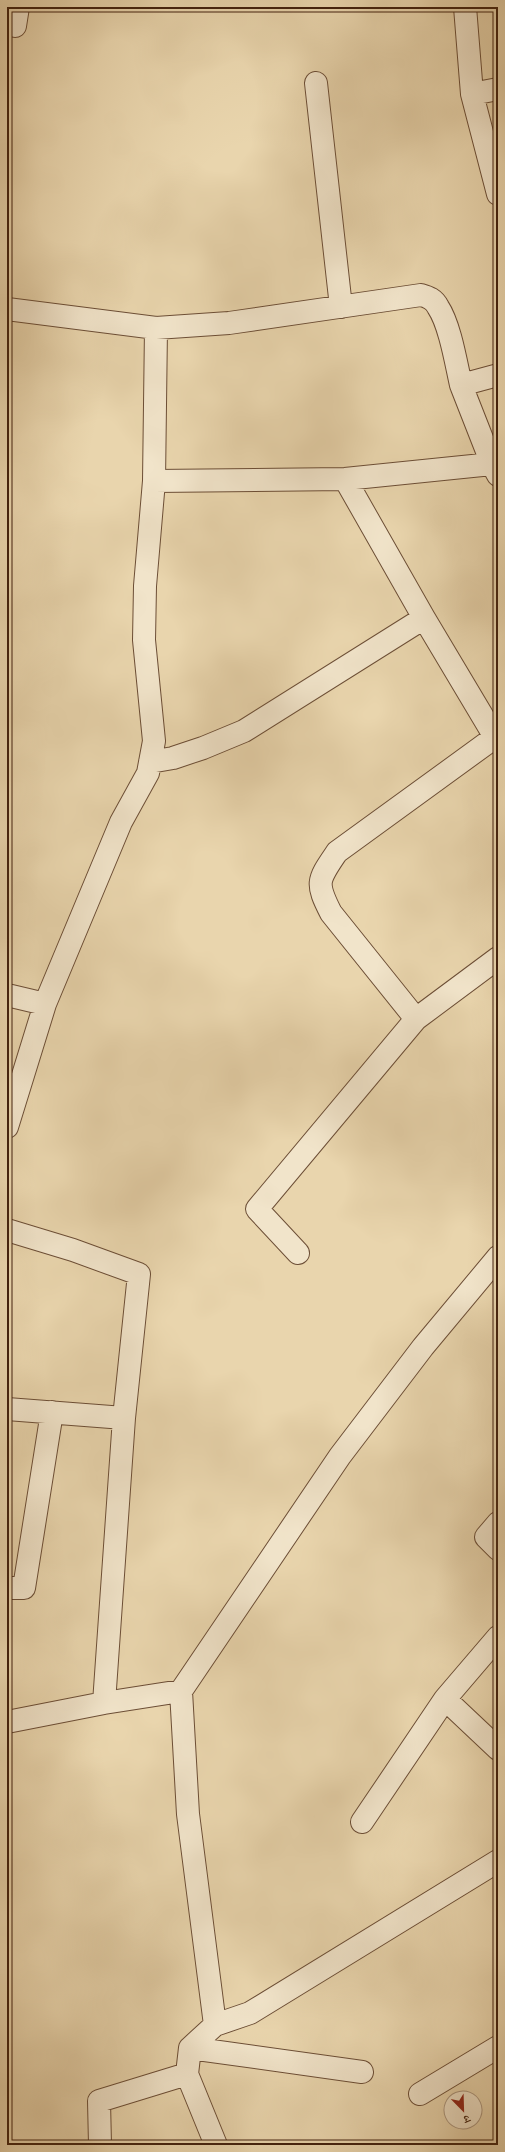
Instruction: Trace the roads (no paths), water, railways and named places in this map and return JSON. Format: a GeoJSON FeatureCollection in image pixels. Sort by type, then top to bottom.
{"type":"FeatureCollection","features":[{"type":"Feature","properties":{"kind":"street"},"geometry":{"type":"LineString","coordinates":[[465,7],[472,94],[498,194]]}},
{"type":"Feature","properties":{"kind":"street"},"geometry":{"type":"LineString","coordinates":[[316,84],[341,307]]}},
{"type":"Feature","properties":{"kind":"street"},"geometry":{"type":"LineString","coordinates":[[472,94],[498,89]]}},
{"type":"Feature","properties":{"kind":"street"},"geometry":{"type":"LineString","coordinates":[[7,309],[156,328],[229,323],[421,295],[430,298],[438,306],[444,319],[461,385],[495,469],[345,479],[154,481]]}},
{"type":"Feature","properties":{"kind":"street"},"geometry":{"type":"LineString","coordinates":[[7,1127],[45,1004],[121,822],[148,773],[154,741],[144,640],[145,586],[154,481],[156,328]]}},
{"type":"Feature","properties":{"kind":"street"},"geometry":{"type":"LineString","coordinates":[[461,385],[498,374]]}},
{"type":"Feature","properties":{"kind":"street"},"geometry":{"type":"LineString","coordinates":[[345,479],[424,618],[497,738],[337,852],[320,876],[321,895],[331,913],[416,1019]]}},
{"type":"Feature","properties":{"kind":"street"},"geometry":{"type":"LineString","coordinates":[[150,762],[172,758],[203,748],[244,731],[424,618]]}},
{"type":"Feature","properties":{"kind":"street"},"geometry":{"type":"LineString","coordinates":[[298,1253],[257,1209],[416,1019],[498,958]]}},
{"type":"Feature","properties":{"kind":"street"},"geometry":{"type":"LineString","coordinates":[[7,995],[45,1004]]}},
{"type":"Feature","properties":{"kind":"street"},"geometry":{"type":"LineString","coordinates":[[7,1230],[73,1250],[139,1274],[124,1418],[104,1703]]}},
{"type":"Feature","properties":{"kind":"street"},"geometry":{"type":"LineString","coordinates":[[215,2025],[188,1814],[181,1691],[340,1456],[423,1347],[498,1257]]}},
{"type":"Feature","properties":{"kind":"street"},"geometry":{"type":"LineString","coordinates":[[7,1409],[124,1418]]}},
{"type":"Feature","properties":{"kind":"street"},"geometry":{"type":"LineString","coordinates":[[7,1588],[24,1588],[52,1412]]}},
{"type":"Feature","properties":{"kind":"street"},"geometry":{"type":"LineString","coordinates":[[498,1523],[486,1537],[498,1549]]}},
{"type":"Feature","properties":{"kind":"street"},"geometry":{"type":"LineString","coordinates":[[362,1822],[445,1699],[498,1637]]}},
{"type":"Feature","properties":{"kind":"street"},"geometry":{"type":"LineString","coordinates":[[7,1722],[104,1703],[181,1691]]}},
{"type":"Feature","properties":{"kind":"street"},"geometry":{"type":"LineString","coordinates":[[445,1699],[498,1748]]}},
{"type":"Feature","properties":{"kind":"street"},"geometry":{"type":"LineString","coordinates":[[216,2145],[187,2074],[190,2048],[215,2025],[250,2013],[498,1861]]}},
{"type":"Feature","properties":{"kind":"street"},"geometry":{"type":"LineString","coordinates":[[420,2094],[498,2047]]}},
{"type":"Feature","properties":{"kind":"street"},"geometry":{"type":"LineString","coordinates":[[190,2048],[362,2072]]}},
{"type":"Feature","properties":{"kind":"street"},"geometry":{"type":"LineString","coordinates":[[100,2145],[99,2101],[187,2074]]}}]}
